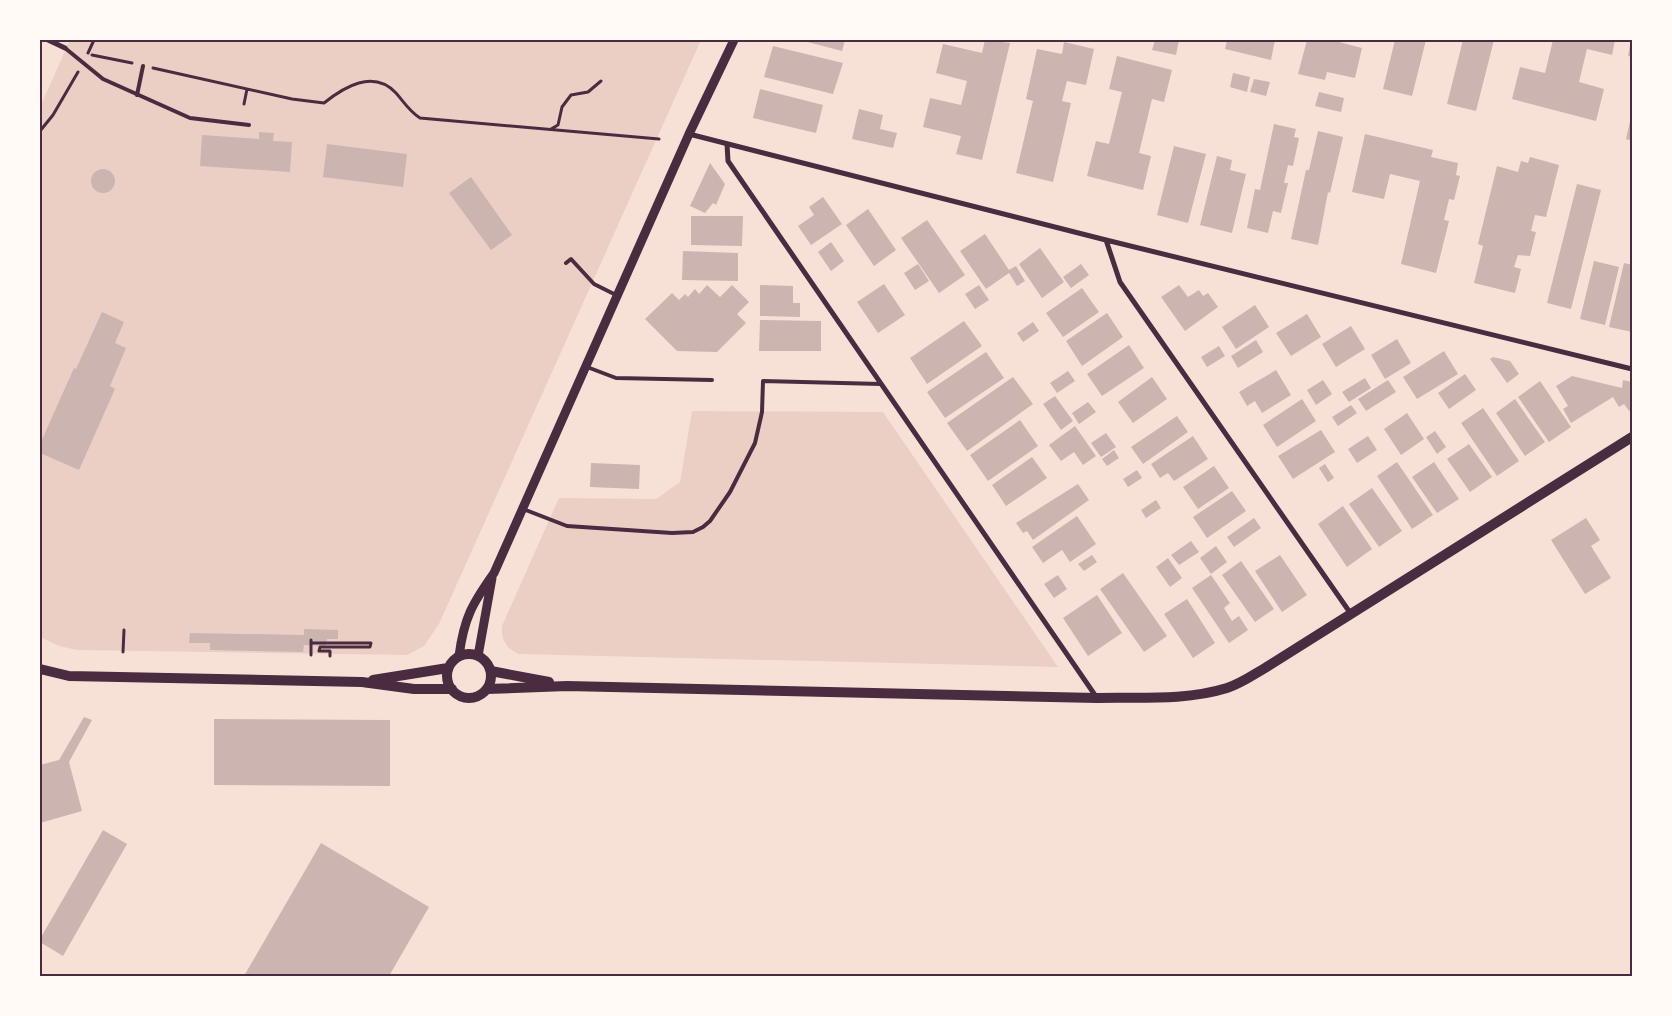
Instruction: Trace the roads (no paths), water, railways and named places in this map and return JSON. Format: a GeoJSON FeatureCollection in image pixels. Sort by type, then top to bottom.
{"type":"FeatureCollection","features":[{"type":"Feature","properties":{"kind":"main road"},"geometry":{"type":"LineString","coordinates":[[487,689],[567,686],[1097,698],[1182,697],[1229,687],[1264,668],[1632,437]]}},
{"type":"Feature","properties":{"kind":"main road"},"geometry":{"type":"LineString","coordinates":[[362,682],[448,668],[459,656],[472,654],[484,659],[491,671],[487,689],[482,694],[469,698],[456,694],[448,683],[448,668]]}},
{"type":"Feature","properties":{"kind":"main road"},"geometry":{"type":"LineString","coordinates":[[40,669],[70,676],[362,682],[414,689],[452,690]]}},
{"type":"Feature","properties":{"kind":"main road"},"geometry":{"type":"LineString","coordinates":[[491,671],[567,686]]}},
{"type":"Feature","properties":{"kind":"street"},"geometry":{"type":"LineString","coordinates":[[48,40],[65,48]]}},
{"type":"Feature","properties":{"kind":"street"},"geometry":{"type":"LineString","coordinates":[[459,656],[465,620],[474,600],[494,572],[689,134],[734,40]]}},
{"type":"Feature","properties":{"kind":"street"},"geometry":{"type":"LineString","coordinates":[[689,134],[1106,240],[1632,369]]}},
{"type":"Feature","properties":{"kind":"street"},"geometry":{"type":"LineString","coordinates":[[726,144],[728,161],[1097,698]]}},
{"type":"Feature","properties":{"kind":"street"},"geometry":{"type":"LineString","coordinates":[[1106,240],[1120,282],[1351,614]]}},
{"type":"Feature","properties":{"kind":"street"},"geometry":{"type":"LineString","coordinates":[[478,656],[494,572]]}},
{"type":"Feature","properties":{"kind":"lane"},"geometry":{"type":"LineString","coordinates":[[65,48],[102,78],[190,118],[250,125]]}},
{"type":"Feature","properties":{"kind":"lane"},"geometry":{"type":"LineString","coordinates":[[137,95],[142,66]]}},
{"type":"Feature","properties":{"kind":"lane"},"geometry":{"type":"LineString","coordinates":[[566,263],[571,259],[594,284],[617,296]]}},
{"type":"Feature","properties":{"kind":"lane"},"geometry":{"type":"LineString","coordinates":[[586,366],[616,378],[712,380]]}},
{"type":"Feature","properties":{"kind":"lane"},"geometry":{"type":"LineString","coordinates":[[523,509],[567,526],[672,534],[693,532],[710,521],[730,492],[755,443],[762,412],[763,381],[881,384]]}}]}
